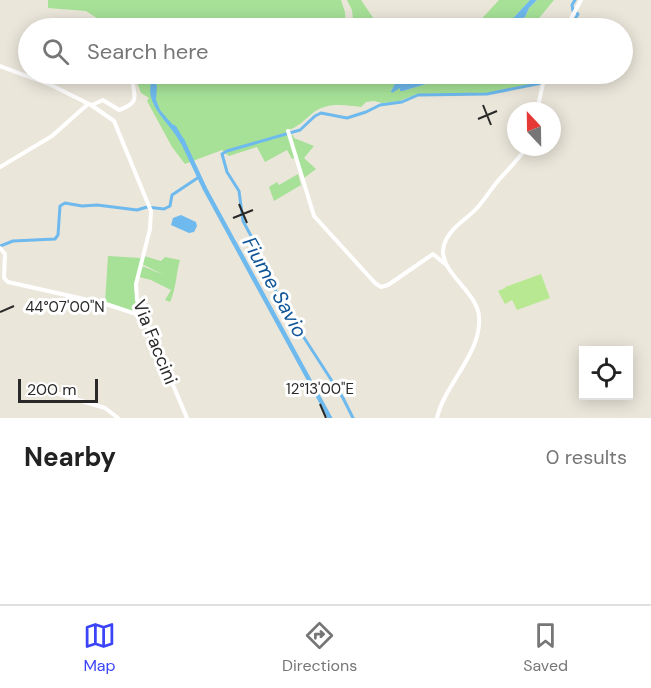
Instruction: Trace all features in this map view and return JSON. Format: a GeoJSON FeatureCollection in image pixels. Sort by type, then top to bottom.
{"type":"FeatureCollection","features":[{"type":"Feature","properties":{"kind":"street"},"geometry":{"type":"LineString","coordinates":[[574,18],[582,0]]}},
{"type":"Feature","properties":{"kind":"street"},"geometry":{"type":"LineString","coordinates":[[0,66],[18,73]]}},
{"type":"Feature","properties":{"kind":"street"},"geometry":{"type":"LineString","coordinates":[[48,84],[89,104]]}},
{"type":"Feature","properties":{"kind":"street"},"geometry":{"type":"LineString","coordinates":[[0,167],[52,136],[89,104],[103,100],[119,110],[131,104],[136,95],[134,84]]}},
{"type":"Feature","properties":{"kind":"street"},"geometry":{"type":"LineString","coordinates":[[539,102],[543,84]]}},
{"type":"Feature","properties":{"kind":"street","name":"Via Faccini"},"geometry":{"type":"LineString","coordinates":[[89,104],[114,121],[151,211],[150,230],[135,292],[142,316],[187,418]]}},
{"type":"Feature","properties":{"kind":"street"},"geometry":{"type":"LineString","coordinates":[[288,133],[314,216],[375,283],[381,287],[388,285],[443,248]]}},
{"type":"Feature","properties":{"kind":"street"},"geometry":{"type":"LineString","coordinates":[[445,264],[442,255],[443,248],[451,232],[478,207],[519,156]]}},
{"type":"Feature","properties":{"kind":"street"},"geometry":{"type":"LineString","coordinates":[[0,248],[5,254],[4,278],[8,282],[106,304],[142,316]]}},
{"type":"Feature","properties":{"kind":"street"},"geometry":{"type":"LineString","coordinates":[[433,254],[445,264],[475,303],[480,319],[473,344],[437,418]]}},
{"type":"Feature","properties":{"kind":"street"},"geometry":{"type":"LineString","coordinates":[[36,387],[105,408],[118,418]]}},
{"type":"Feature","properties":{"kind":"green space"},"geometry":{"type":"Polygon","coordinates":[[[48,0],[341,0],[345,18],[97,18],[86,11],[48,8],[48,0]]]}},
{"type":"Feature","properties":{"kind":"green space"},"geometry":{"type":"Polygon","coordinates":[[[347,0],[361,0],[373,18],[353,18],[347,0]]]}},
{"type":"Feature","properties":{"kind":"green space"},"geometry":{"type":"Polygon","coordinates":[[[499,0],[530,0],[513,18],[482,18],[499,0]]]}},
{"type":"Feature","properties":{"kind":"green space"},"geometry":{"type":"Polygon","coordinates":[[[537,0],[554,0],[539,18],[523,18],[537,0]]]}},
{"type":"Feature","properties":{"kind":"green space"},"geometry":{"type":"Polygon","coordinates":[[[138,84],[396,84],[391,90],[402,87],[403,91],[426,84],[530,84],[486,93],[417,94],[400,101],[366,102],[361,107],[337,105],[319,109],[286,131],[288,136],[293,135],[294,138],[314,146],[304,158],[316,169],[304,178],[296,157],[292,159],[287,150],[265,162],[257,147],[229,156],[222,150],[185,164],[172,147],[147,101],[149,98],[141,93],[138,84]]]}},
{"type":"Feature","properties":{"kind":"green space"},"geometry":{"type":"Polygon","coordinates":[[[298,174],[301,185],[274,201],[269,187],[277,182],[279,185],[298,174]]]}},
{"type":"Feature","properties":{"kind":"green space"},"geometry":{"type":"Polygon","coordinates":[[[108,256],[141,258],[134,287],[139,313],[105,303],[108,256]]]}},
{"type":"Feature","properties":{"kind":"green space"},"geometry":{"type":"Polygon","coordinates":[[[144,256],[161,261],[165,257],[180,260],[170,302],[165,300],[171,290],[139,277],[142,266],[164,275],[142,264],[144,256]]]}},
{"type":"Feature","properties":{"kind":"green space"},"geometry":{"type":"Polygon","coordinates":[[[541,274],[550,298],[517,310],[512,300],[505,304],[498,291],[541,274]]]}},
{"type":"Feature","properties":{"kind":"water"},"geometry":{"type":"Polygon","coordinates":[[[530,0],[537,0],[529,8],[525,17],[513,18],[530,0]]]}},
{"type":"Feature","properties":{"kind":"water"},"geometry":{"type":"Polygon","coordinates":[[[151,84],[156,84],[156,100],[160,110],[176,126],[186,143],[181,144],[155,108],[150,92],[151,84]]]}},
{"type":"Feature","properties":{"kind":"water"},"geometry":{"type":"Polygon","coordinates":[[[395,84],[426,84],[403,91],[400,91],[400,88],[392,93],[395,84]]]}},
{"type":"Feature","properties":{"kind":"water"},"geometry":{"type":"Polygon","coordinates":[[[181,215],[196,222],[194,232],[189,233],[171,225],[173,218],[181,215]]]}},
{"type":"Feature","properties":{"kind":"waterway"},"geometry":{"type":"LineString","coordinates":[[575,0],[572,5],[573,11],[578,14],[576,18]]}},
{"type":"Feature","properties":{"kind":"waterway"},"geometry":{"type":"LineString","coordinates":[[353,418],[262,267],[257,247],[243,221],[239,191],[227,172],[222,154],[300,130],[321,113],[347,118],[380,105],[402,102],[418,95],[487,94],[537,84]]}},
{"type":"Feature","properties":{"kind":"waterway","name":"Fiume Savio"},"geometry":{"type":"LineString","coordinates":[[182,140],[205,189],[330,418]]}},
{"type":"Feature","properties":{"kind":"waterway"},"geometry":{"type":"LineString","coordinates":[[0,246],[13,241],[55,239],[58,235],[60,206],[65,203],[137,210],[147,207],[164,209],[170,206],[172,195],[199,177]]}}]}
